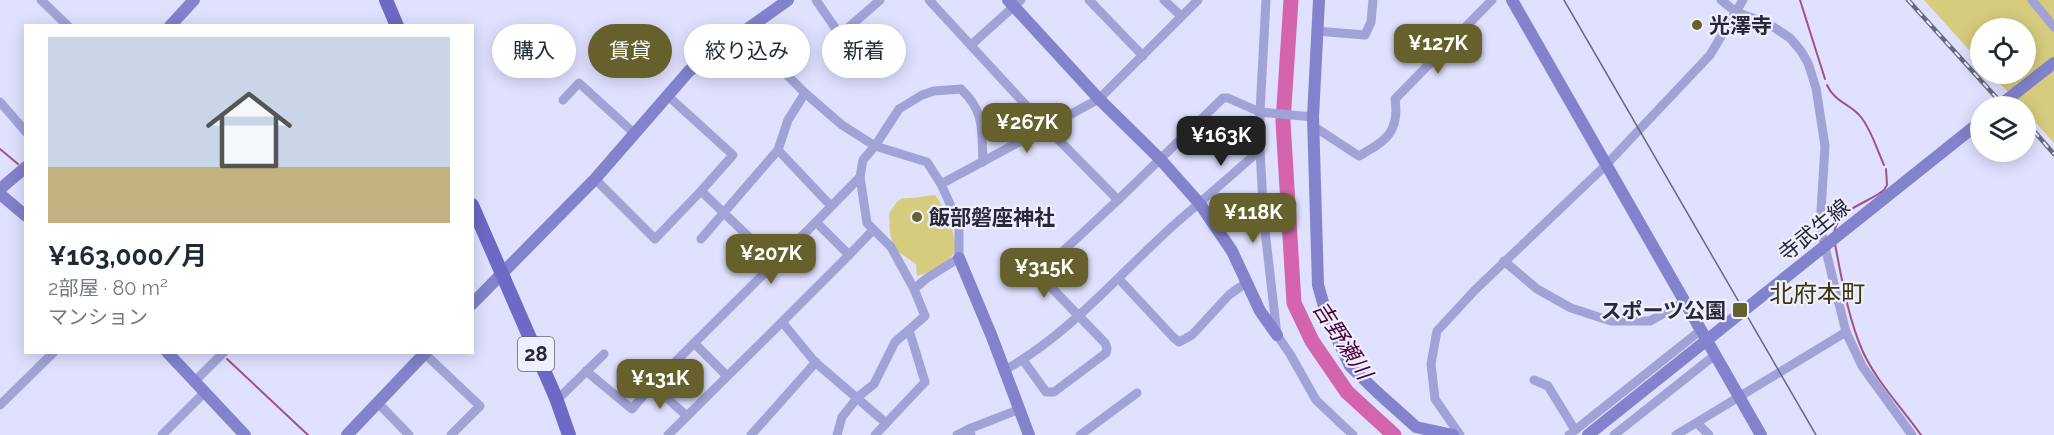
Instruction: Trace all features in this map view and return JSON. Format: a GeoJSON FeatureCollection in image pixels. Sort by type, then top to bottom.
{"type":"FeatureCollection","features":[{"type":"Feature","properties":{"kind":"main road"},"geometry":{"type":"LineString","coordinates":[[386,0],[396,24]]}},
{"type":"Feature","properties":{"kind":"main road","name":"28"},"geometry":{"type":"LineString","coordinates":[[474,210],[557,400],[569,435]]}},
{"type":"Feature","properties":{"kind":"street"},"geometry":{"type":"LineString","coordinates":[[41,0],[66,24]]}},
{"type":"Feature","properties":{"kind":"street"},"geometry":{"type":"LineString","coordinates":[[174,24],[194,0]]}},
{"type":"Feature","properties":{"kind":"street"},"geometry":{"type":"LineString","coordinates":[[755,24],[788,0]]}},
{"type":"Feature","properties":{"kind":"street"},"geometry":{"type":"LineString","coordinates":[[816,0],[840,35],[880,0]]}},
{"type":"Feature","properties":{"kind":"street"},"geometry":{"type":"LineString","coordinates":[[928,0],[1046,127],[1118,200]]}},
{"type":"Feature","properties":{"kind":"street"},"geometry":{"type":"LineString","coordinates":[[1089,0],[1143,56]]}},
{"type":"Feature","properties":{"kind":"street"},"geometry":{"type":"LineString","coordinates":[[1164,0],[1181,16]]}},
{"type":"Feature","properties":{"kind":"street"},"geometry":{"type":"LineString","coordinates":[[941,184],[1100,99],[1198,0]]}},
{"type":"Feature","properties":{"kind":"street"},"geometry":{"type":"LineString","coordinates":[[1266,0],[1260,150],[1264,222],[1276,336]]}},
{"type":"Feature","properties":{"kind":"street"},"geometry":{"type":"LineString","coordinates":[[1319,0],[1313,121],[1318,285],[1328,320],[1350,366],[1416,427],[1453,435]]}},
{"type":"Feature","properties":{"kind":"street"},"geometry":{"type":"LineString","coordinates":[[1316,31],[1365,35],[1371,22],[1373,0]]}},
{"type":"Feature","properties":{"kind":"street"},"geometry":{"type":"LineString","coordinates":[[1023,360],[1046,392],[1050,393],[1106,353],[1105,343],[1043,279],[1043,272],[1223,98],[1260,112],[1293,115],[1313,121],[1359,156],[1383,142],[1390,134],[1395,121],[1395,99],[1492,0]]}},
{"type":"Feature","properties":{"kind":"street"},"geometry":{"type":"LineString","coordinates":[[1512,0],[1761,435]]}},
{"type":"Feature","properties":{"kind":"street"},"geometry":{"type":"LineString","coordinates":[[1721,0],[1736,12],[1769,24],[1790,38],[1802,51],[1808,63],[1815,88],[1825,146],[1821,227],[1846,332],[1862,366],[1912,435]]}},
{"type":"Feature","properties":{"kind":"street"},"geometry":{"type":"LineString","coordinates":[[1460,435],[1435,399],[1431,364],[1437,331],[1474,290],[1605,166],[1710,55],[1743,0]]}},
{"type":"Feature","properties":{"kind":"street"},"geometry":{"type":"LineString","coordinates":[[2032,0],[2054,27]]}},
{"type":"Feature","properties":{"kind":"street"},"geometry":{"type":"LineString","coordinates":[[971,45],[1014,2],[1100,99],[1160,159],[1200,204],[1232,251],[1260,311],[1290,354],[1316,400],[1353,435]]}},
{"type":"Feature","properties":{"kind":"street"},"geometry":{"type":"LineString","coordinates":[[2012,96],[2054,63]]}},
{"type":"Feature","properties":{"kind":"street"},"geometry":{"type":"LineString","coordinates":[[474,302],[595,179],[684,77]]}},
{"type":"Feature","properties":{"kind":"street"},"geometry":{"type":"LineString","coordinates":[[790,78],[843,126],[875,146],[927,162],[941,184],[959,224],[959,258],[1029,435]]}},
{"type":"Feature","properties":{"kind":"street"},"geometry":{"type":"LineString","coordinates":[[563,100],[579,83],[634,134]]}},
{"type":"Feature","properties":{"kind":"street"},"geometry":{"type":"LineString","coordinates":[[837,435],[842,417],[874,384],[895,342],[926,315],[891,248],[867,223],[860,177],[863,160],[899,109],[934,90],[961,89],[972,100],[980,114],[983,162]]}},
{"type":"Feature","properties":{"kind":"street"},"geometry":{"type":"LineString","coordinates":[[701,238],[778,150],[788,120],[805,93]]}},
{"type":"Feature","properties":{"kind":"street"},"geometry":{"type":"LineString","coordinates":[[595,179],[655,239],[701,191],[733,154],[668,96]]}},
{"type":"Feature","properties":{"kind":"street"},"geometry":{"type":"LineString","coordinates":[[0,102],[24,130]]}},
{"type":"Feature","properties":{"kind":"street","name":"寺武生線"},"geometry":{"type":"LineString","coordinates":[[1588,435],[1970,130]]}},
{"type":"Feature","properties":{"kind":"street"},"geometry":{"type":"LineString","coordinates":[[778,150],[831,206]]}},
{"type":"Feature","properties":{"kind":"street"},"geometry":{"type":"LineString","coordinates":[[1005,370],[1023,360],[1078,316],[1176,223],[1260,150]]}},
{"type":"Feature","properties":{"kind":"street"},"geometry":{"type":"LineString","coordinates":[[0,189],[24,169]]}},
{"type":"Feature","properties":{"kind":"street"},"geometry":{"type":"LineString","coordinates":[[586,371],[632,409],[652,385],[860,177]]}},
{"type":"Feature","properties":{"kind":"street"},"geometry":{"type":"LineString","coordinates":[[701,191],[775,262]]}},
{"type":"Feature","properties":{"kind":"street"},"geometry":{"type":"LineString","coordinates":[[0,194],[24,214]]}},
{"type":"Feature","properties":{"kind":"street"},"geometry":{"type":"LineString","coordinates":[[816,222],[849,255]]}},
{"type":"Feature","properties":{"kind":"street"},"geometry":{"type":"LineString","coordinates":[[668,435],[873,230]]}},
{"type":"Feature","properties":{"kind":"street"},"geometry":{"type":"LineString","coordinates":[[914,289],[959,258]]}},
{"type":"Feature","properties":{"kind":"street"},"geometry":{"type":"LineString","coordinates":[[1504,261],[1537,289],[1571,308],[1611,321],[1650,321],[1684,302]]}},
{"type":"Feature","properties":{"kind":"street"},"geometry":{"type":"LineString","coordinates":[[1119,279],[1179,342],[1192,336],[1229,295],[1247,282]]}},
{"type":"Feature","properties":{"kind":"street"},"geometry":{"type":"LineString","coordinates":[[782,322],[816,362],[886,423]]}},
{"type":"Feature","properties":{"kind":"street"},"geometry":{"type":"LineString","coordinates":[[875,435],[925,382],[909,330]]}},
{"type":"Feature","properties":{"kind":"street"},"geometry":{"type":"LineString","coordinates":[[1534,380],[1548,386],[1572,432],[1701,330]]}},
{"type":"Feature","properties":{"kind":"street"},"geometry":{"type":"LineString","coordinates":[[1676,435],[1846,332]]}},
{"type":"Feature","properties":{"kind":"street"},"geometry":{"type":"LineString","coordinates":[[694,343],[727,376]]}},
{"type":"Feature","properties":{"kind":"street"},"geometry":{"type":"LineString","coordinates":[[0,405],[52,354]]}},
{"type":"Feature","properties":{"kind":"street"},"geometry":{"type":"LineString","coordinates":[[169,354],[245,435]]}},
{"type":"Feature","properties":{"kind":"street"},"geometry":{"type":"LineString","coordinates":[[194,382],[222,354]]}},
{"type":"Feature","properties":{"kind":"street"},"geometry":{"type":"LineString","coordinates":[[347,435],[425,354]]}},
{"type":"Feature","properties":{"kind":"street"},"geometry":{"type":"LineString","coordinates":[[427,354],[480,406],[451,435]]}},
{"type":"Feature","properties":{"kind":"street"},"geometry":{"type":"LineString","coordinates":[[557,400],[604,354]]}},
{"type":"Feature","properties":{"kind":"street"},"geometry":{"type":"LineString","coordinates":[[1614,435],[1715,355]]}},
{"type":"Feature","properties":{"kind":"street"},"geometry":{"type":"LineString","coordinates":[[751,435],[816,362]]}},
{"type":"Feature","properties":{"kind":"street"},"geometry":{"type":"LineString","coordinates":[[652,385],[687,416]]}},
{"type":"Feature","properties":{"kind":"street"},"geometry":{"type":"LineString","coordinates":[[162,435],[205,392]]}},
{"type":"Feature","properties":{"kind":"street"},"geometry":{"type":"LineString","coordinates":[[1080,435],[1137,393]]}},
{"type":"Feature","properties":{"kind":"street"},"geometry":{"type":"LineString","coordinates":[[378,403],[409,435]]}},
{"type":"Feature","properties":{"kind":"street"},"geometry":{"type":"LineString","coordinates":[[957,435],[970,432],[1020,409]]}},
{"type":"Feature","properties":{"kind":"street"},"geometry":{"type":"LineString","coordinates":[[1697,423],[1709,435]]}},
{"type":"Feature","properties":{"kind":"shaded area"},"geometry":{"type":"Polygon","coordinates":[[[1924,0],[2054,0],[2054,143],[2036,123],[2036,96],[2012,96],[2000,84],[2036,84],[2036,18],[1970,18],[1970,51],[1924,0]]]}},
{"type":"Feature","properties":{"kind":"shaded area"},"geometry":{"type":"Polygon","coordinates":[[[935,195],[949,221],[956,250],[939,266],[917,276],[916,264],[900,253],[893,244],[889,214],[902,198],[935,195]]]}},
{"type":"Feature","properties":{"kind":"waterway","name":"吉野瀬川"},"geometry":{"type":"LineString","coordinates":[[1291,0],[1283,122],[1294,303],[1312,341],[1347,392],[1394,435]]}},
{"type":"Feature","properties":{"kind":"waterway"},"geometry":{"type":"LineString","coordinates":[[1800,0],[1825,79]]}},
{"type":"Feature","properties":{"kind":"waterway"},"geometry":{"type":"LineString","coordinates":[[1827,85],[1834,96],[1865,122],[1884,165]]}},
{"type":"Feature","properties":{"kind":"waterway"},"geometry":{"type":"LineString","coordinates":[[0,149],[18,164]]}},
{"type":"Feature","properties":{"kind":"waterway"},"geometry":{"type":"LineString","coordinates":[[1834,233],[1841,218],[1847,212],[1884,190],[1887,185],[1886,169]]}},
{"type":"Feature","properties":{"kind":"waterway"},"geometry":{"type":"LineString","coordinates":[[1835,244],[1849,312],[1863,352],[1882,384],[1921,435]]}},
{"type":"Feature","properties":{"kind":"waterway"},"geometry":{"type":"LineString","coordinates":[[227,359],[308,435]]}},
{"type":"Feature","properties":{"kind":"tram line"},"geometry":{"type":"LineString","coordinates":[[1564,0],[1816,435]]}},
{"type":"Feature","properties":{"kind":"railway"},"geometry":{"type":"LineString","coordinates":[[1908,0],[1995,96]]}},
{"type":"Feature","properties":{"kind":"railway"},"geometry":{"type":"LineString","coordinates":[[2036,134],[2054,154]]}},
{"type":"Feature","properties":{"kind":"place","name":"光澤寺"},"geometry":{"type":"Point","coordinates":[1697,25]}},
{"type":"Feature","properties":{"kind":"place","name":"飯部磐座神社"},"geometry":{"type":"Point","coordinates":[917,217]}},
{"type":"Feature","properties":{"kind":"place","name":"スポーツ公園"},"geometry":{"type":"Point","coordinates":[1740,310]}},
{"type":"Feature","properties":{"kind":"district","name":"北府本町"},"geometry":{"type":"Point","coordinates":[1817,293]}}]}
